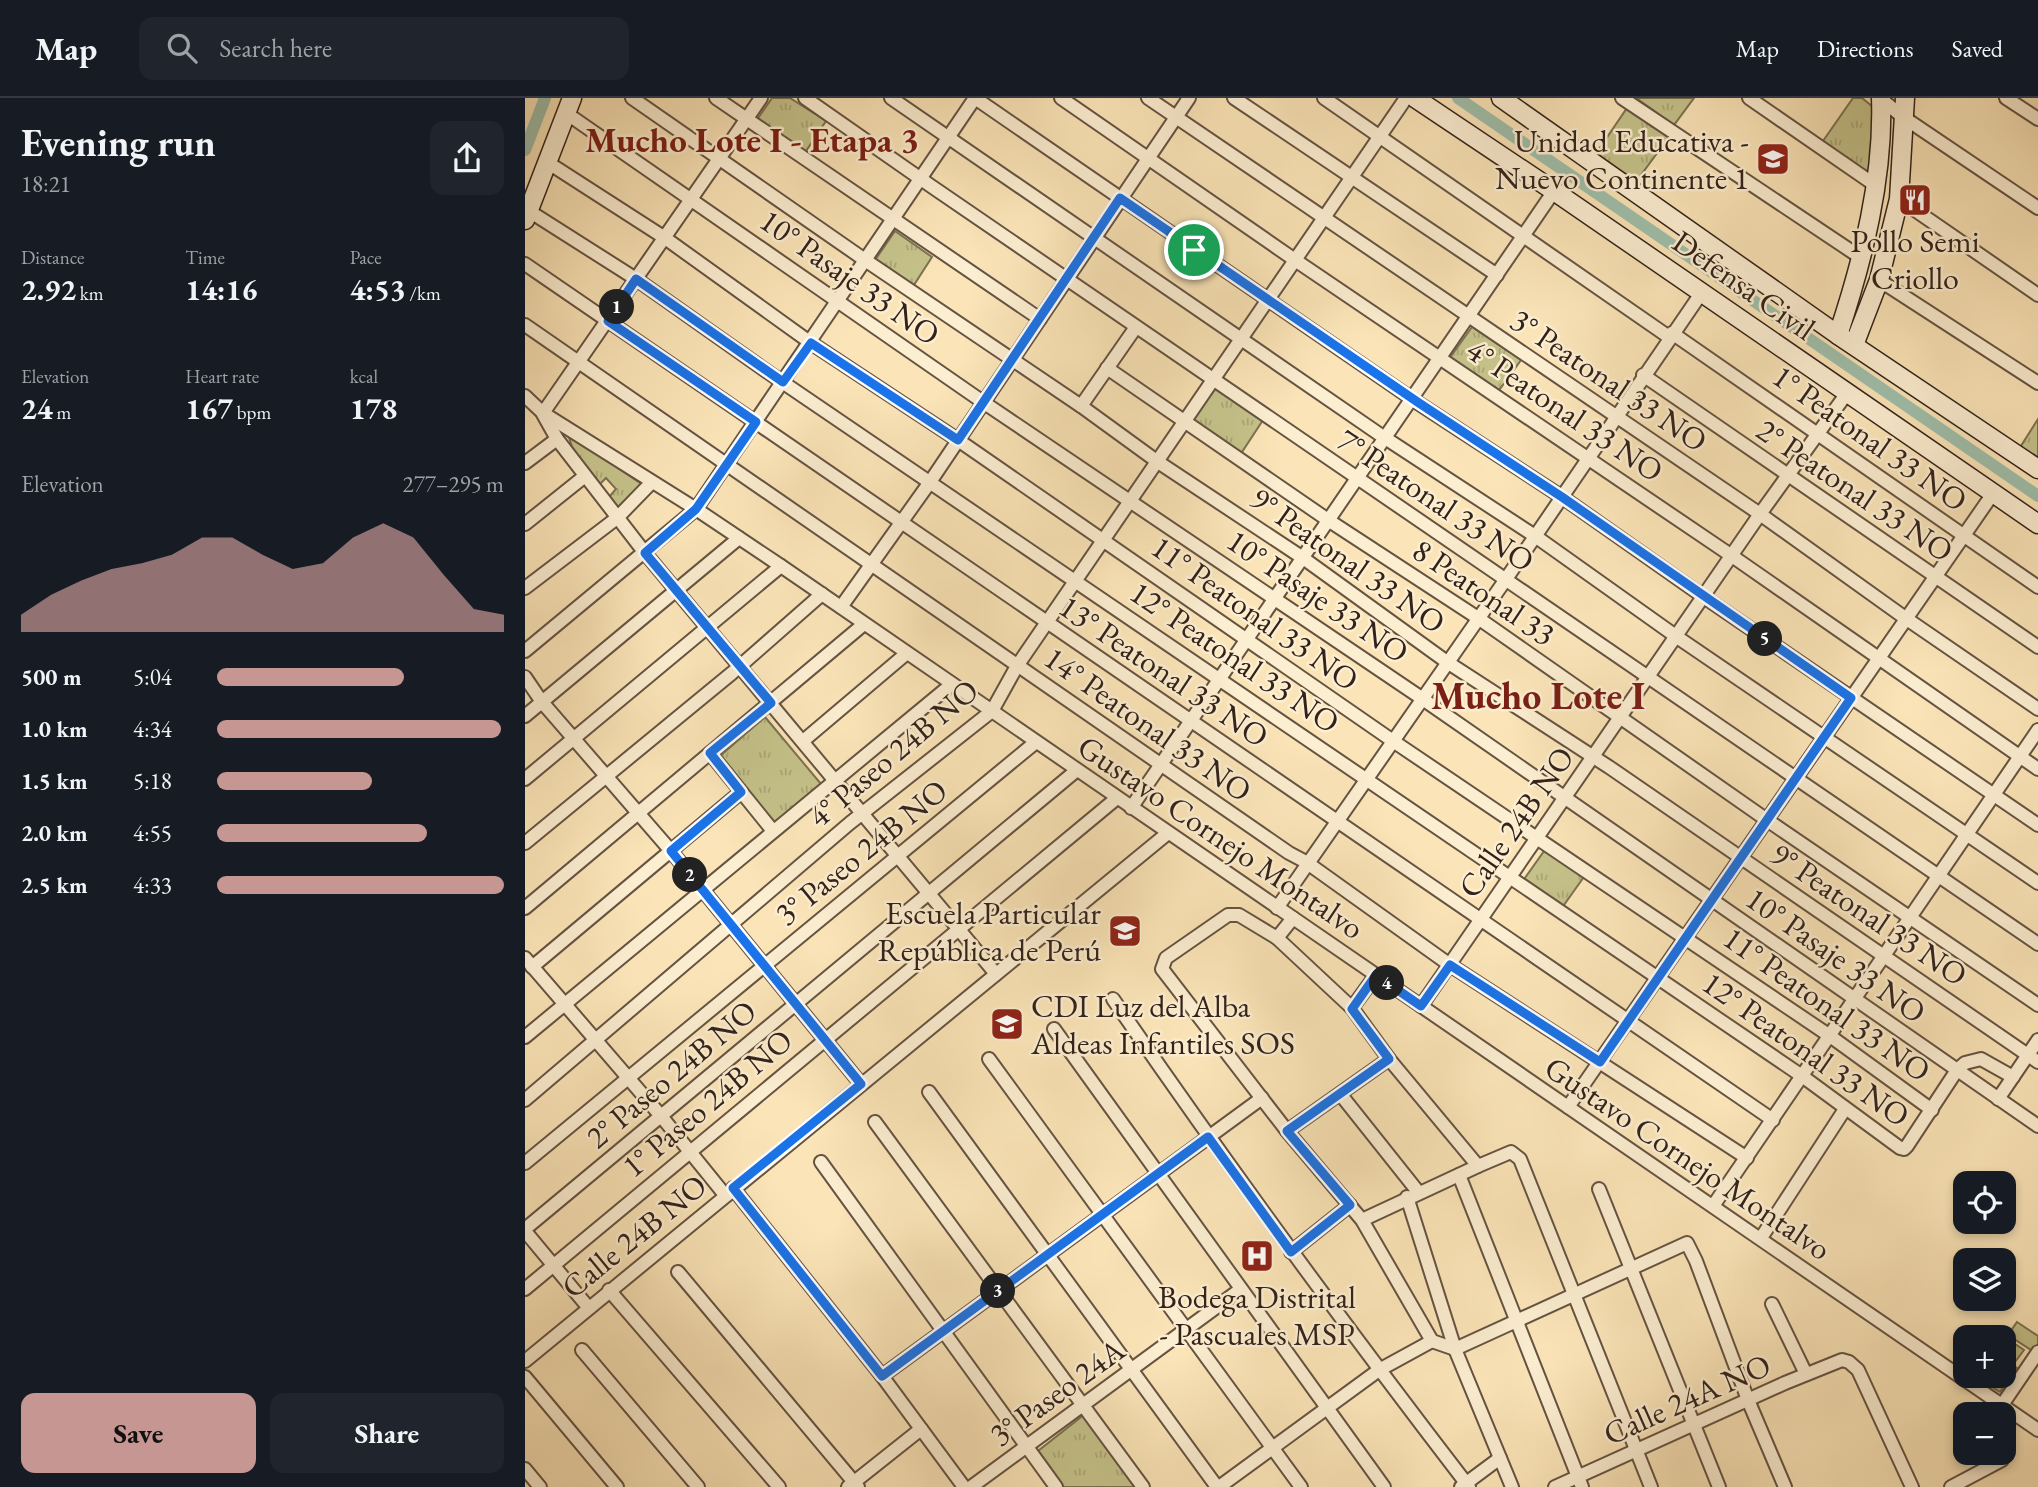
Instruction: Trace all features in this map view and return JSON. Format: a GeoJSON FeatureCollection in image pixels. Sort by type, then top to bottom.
{"type":"FeatureCollection","features":[{"type":"Feature","properties":{"kind":"street","name":"9° Peatonal 33 NO"},"geometry":{"type":"LineString","coordinates":[[632,98],[1081,406],[1158,462],[1303,558],[1447,662],[1593,757],[2033,1058]]}},
{"type":"Feature","properties":{"kind":"street"},"geometry":{"type":"LineString","coordinates":[[716,98],[1040,319]]}},
{"type":"Feature","properties":{"kind":"street"},"geometry":{"type":"LineString","coordinates":[[543,413],[761,98]]}},
{"type":"Feature","properties":{"kind":"street","name":"7° Peatonal 33 NO"},"geometry":{"type":"LineString","coordinates":[[805,98],[2038,944]]}},
{"type":"Feature","properties":{"kind":"street"},"geometry":{"type":"LineString","coordinates":[[891,98],[1385,438],[1535,536],[2038,883]]}},
{"type":"Feature","properties":{"kind":"street"},"geometry":{"type":"LineString","coordinates":[[525,651],[696,509],[975,98],[2038,825]]}},
{"type":"Feature","properties":{"kind":"street","name":"4° Peatonal 33 NO"},"geometry":{"type":"LineString","coordinates":[[1061,98],[1295,261],[1732,556],[2038,769]]}},
{"type":"Feature","properties":{"kind":"street","name":"3° Peatonal 33 NO"},"geometry":{"type":"LineString","coordinates":[[1147,98],[1760,514],[1906,619],[2038,709]]}},
{"type":"Feature","properties":{"kind":"street"},"geometry":{"type":"LineString","coordinates":[[841,607],[930,482],[1189,98]]}},
{"type":"Feature","properties":{"kind":"street"},"geometry":{"type":"LineString","coordinates":[[1234,98],[1497,275]]}},
{"type":"Feature","properties":{"kind":"street","name":"1° Peatonal 33 NO"},"geometry":{"type":"LineString","coordinates":[[1324,98],[1819,434],[2038,587]]}},
{"type":"Feature","properties":{"kind":"street","name":"4° Paseo 24B NO"},"geometry":{"type":"LineString","coordinates":[[525,1100],[864,814],[992,711],[1017,666],[1406,98]]}},
{"type":"Feature","properties":{"kind":"street","name":"Defensa Civil"},"geometry":{"type":"LineString","coordinates":[[1415,98],[1555,191],[2038,524]]}},
{"type":"Feature","properties":{"kind":"street","name":"Defensa Civil"},"geometry":{"type":"LineString","coordinates":[[1501,98],[1838,335],[2038,469]]}},
{"type":"Feature","properties":{"kind":"street"},"geometry":{"type":"LineString","coordinates":[[1622,98],[1860,257]]}},
{"type":"Feature","properties":{"kind":"street"},"geometry":{"type":"LineString","coordinates":[[1749,98],[1875,185]]}},
{"type":"Feature","properties":{"kind":"street"},"geometry":{"type":"LineString","coordinates":[[1838,335],[1860,257],[1875,185],[1882,129],[1881,98]]}},
{"type":"Feature","properties":{"kind":"street"},"geometry":{"type":"LineString","coordinates":[[1881,98],[1903,123],[2038,208]]}},
{"type":"Feature","properties":{"kind":"street"},"geometry":{"type":"LineString","coordinates":[[1854,345],[1879,280],[1899,199],[1905,98]]}},
{"type":"Feature","properties":{"kind":"street"},"geometry":{"type":"LineString","coordinates":[[2006,98],[2038,119]]}},
{"type":"Feature","properties":{"kind":"street"},"geometry":{"type":"LineString","coordinates":[[527,216],[569,106]]}},
{"type":"Feature","properties":{"kind":"street","name":"10° Pasaje 33 NO"},"geometry":{"type":"LineString","coordinates":[[569,106],[691,199],[983,402],[1423,699],[2038,1126]]}},
{"type":"Feature","properties":{"kind":"street"},"geometry":{"type":"LineString","coordinates":[[1882,129],[1886,122],[1903,123]]}},
{"type":"Feature","properties":{"kind":"street","name":"11° Peatonal 33 NO"},"geometry":{"type":"LineString","coordinates":[[547,162],[665,238],[811,343],[958,440],[1393,741],[1830,1036],[1932,1110]]}},
{"type":"Feature","properties":{"kind":"street"},"geometry":{"type":"LineString","coordinates":[[1131,808],[1555,191]]}},
{"type":"Feature","properties":{"kind":"street"},"geometry":{"type":"LineString","coordinates":[[1899,199],[2038,295]]}},
{"type":"Feature","properties":{"kind":"street","name":"12° Peatonal 33 NO"},"geometry":{"type":"LineString","coordinates":[[527,216],[636,279],[1802,1076],[1900,1148],[1907,1146],[1932,1110]]}},
{"type":"Feature","properties":{"kind":"street","name":"13° Peatonal 33 NO"},"geometry":{"type":"LineString","coordinates":[[525,264],[1773,1120]]}},
{"type":"Feature","properties":{"kind":"street"},"geometry":{"type":"LineString","coordinates":[[1879,280],[2038,383]]}},
{"type":"Feature","properties":{"kind":"street"},"geometry":{"type":"LineString","coordinates":[[1277,908],[1306,862],[1339,821],[1702,292]]}},
{"type":"Feature","properties":{"kind":"street","name":"14° Peatonal 33 NO"},"geometry":{"type":"LineString","coordinates":[[525,325],[1160,766],[1306,862],[1450,965],[1747,1158]]}},
{"type":"Feature","properties":{"kind":"street"},"geometry":{"type":"LineString","coordinates":[[1081,406],[1136,327]]}},
{"type":"Feature","properties":{"kind":"street","name":"8 Peatonal 33"},"geometry":{"type":"LineString","coordinates":[[1107,369],[1328,520],[1478,618],[2038,1005]]}},
{"type":"Feature","properties":{"kind":"street","name":"2° Peatonal 33 NO"},"geometry":{"type":"LineString","coordinates":[[1643,375],[2038,647]]}},
{"type":"Feature","properties":{"kind":"street","name":"Calle 24B NO"},"geometry":{"type":"LineString","coordinates":[[1421,1006],[1760,514],[1847,393]]}},
{"type":"Feature","properties":{"kind":"street"},"geometry":{"type":"LineString","coordinates":[[525,396],[543,413],[557,439],[645,553],[996,974]]}},
{"type":"Feature","properties":{"kind":"street","name":"Gustavo Cornejo Montalvo"},"geometry":{"type":"LineString","coordinates":[[543,413],[781,566],[1998,1402]]}},
{"type":"Feature","properties":{"kind":"street"},"geometry":{"type":"LineString","coordinates":[[525,463],[557,439]]}},
{"type":"Feature","properties":{"kind":"street"},"geometry":{"type":"LineString","coordinates":[[525,524],[585,476]]}},
{"type":"Feature","properties":{"kind":"street"},"geometry":{"type":"LineString","coordinates":[[525,588],[617,518],[652,482]]}},
{"type":"Feature","properties":{"kind":"street"},"geometry":{"type":"LineString","coordinates":[[1568,1107],[1994,492]]}},
{"type":"Feature","properties":{"kind":"street"},"geometry":{"type":"LineString","coordinates":[[525,716],[739,538]]}},
{"type":"Feature","properties":{"kind":"street"},"geometry":{"type":"LineString","coordinates":[[525,779],[781,566]]}},
{"type":"Feature","properties":{"kind":"street"},"geometry":{"type":"LineString","coordinates":[[525,843],[741,666],[822,594]]}},
{"type":"Feature","properties":{"kind":"street"},"geometry":{"type":"LineString","coordinates":[[525,908],[865,624]]}},
{"type":"Feature","properties":{"kind":"street"},"geometry":{"type":"LineString","coordinates":[[803,741],[907,653]]}},
{"type":"Feature","properties":{"kind":"street"},"geometry":{"type":"LineString","coordinates":[[525,677],[542,702],[671,851],[861,1084]]}},
{"type":"Feature","properties":{"kind":"street"},"geometry":{"type":"LineString","coordinates":[[525,1037],[952,684]]}},
{"type":"Feature","properties":{"kind":"street"},"geometry":{"type":"LineString","coordinates":[[1713,1206],[2038,730]]}},
{"type":"Feature","properties":{"kind":"street","name":"3° Paseo 24B NO"},"geometry":{"type":"LineString","coordinates":[[525,1163],[1036,742]]}},
{"type":"Feature","properties":{"kind":"street"},"geometry":{"type":"LineString","coordinates":[[710,753],[773,831]]}},
{"type":"Feature","properties":{"kind":"street","name":"2° Paseo 24B NO"},"geometry":{"type":"LineString","coordinates":[[525,1230],[1077,771]]}},
{"type":"Feature","properties":{"kind":"street"},"geometry":{"type":"LineString","coordinates":[[741,792],[529,963],[689,1150],[729,1191],[882,1376],[964,1487]]}},
{"type":"Feature","properties":{"kind":"street","name":"1° Paseo 24B NO"},"geometry":{"type":"LineString","coordinates":[[525,1289],[689,1150],[1117,798]]}},
{"type":"Feature","properties":{"kind":"street","name":"Calle 24B NO"},"geometry":{"type":"LineString","coordinates":[[525,1361],[1168,833]]}},
{"type":"Feature","properties":{"kind":"street"},"geometry":{"type":"LineString","coordinates":[[1478,1166],[1389,1059],[1352,1009],[1277,938],[1233,914],[1166,958],[1162,969],[1287,1131],[1362,1220],[1432,1341],[1455,1349],[1687,1243],[1784,1487]]}},
{"type":"Feature","properties":{"kind":"street"},"geometry":{"type":"LineString","coordinates":[[1277,938],[1293,918]]}},
{"type":"Feature","properties":{"kind":"street"},"geometry":{"type":"LineString","coordinates":[[1352,1009],[1376,975]]}},
{"type":"Feature","properties":{"kind":"street"},"geometry":{"type":"LineString","coordinates":[[1113,999],[1291,1252],[1465,1486],[1500,1458]]}},
{"type":"Feature","properties":{"kind":"street"},"geometry":{"type":"LineString","coordinates":[[1054,1029],[1384,1487]]}},
{"type":"Feature","properties":{"kind":"street"},"geometry":{"type":"LineString","coordinates":[[1998,1099],[2013,1077],[2033,1058],[2038,1040]]}},
{"type":"Feature","properties":{"kind":"street"},"geometry":{"type":"LineString","coordinates":[[989,1059],[1301,1487]]}},
{"type":"Feature","properties":{"kind":"street"},"geometry":{"type":"LineString","coordinates":[[1287,1131],[1389,1059]]}},
{"type":"Feature","properties":{"kind":"street"},"geometry":{"type":"LineString","coordinates":[[1932,1110],[1957,1070],[1965,1063],[1981,1059],[2013,1077]]}},
{"type":"Feature","properties":{"kind":"street"},"geometry":{"type":"LineString","coordinates":[[929,1092],[1218,1487],[1379,1370],[1432,1341]]}},
{"type":"Feature","properties":{"kind":"street"},"geometry":{"type":"LineString","coordinates":[[1341,1095],[1413,1195],[1455,1349],[1511,1487]]}},
{"type":"Feature","properties":{"kind":"street"},"geometry":{"type":"LineString","coordinates":[[882,1376],[1262,1098]]}},
{"type":"Feature","properties":{"kind":"street"},"geometry":{"type":"LineString","coordinates":[[1761,1238],[1845,1109]]}},
{"type":"Feature","properties":{"kind":"street"},"geometry":{"type":"LineString","coordinates":[[875,1122],[1143,1487]]}},
{"type":"Feature","properties":{"kind":"street"},"geometry":{"type":"LineString","coordinates":[[1362,1220],[1511,1152],[1520,1159],[1651,1487]]}},
{"type":"Feature","properties":{"kind":"street"},"geometry":{"type":"LineString","coordinates":[[821,1162],[1056,1487]]}},
{"type":"Feature","properties":{"kind":"street"},"geometry":{"type":"LineString","coordinates":[[1459,1175],[1580,1482]]}},
{"type":"Feature","properties":{"kind":"street"},"geometry":{"type":"LineString","coordinates":[[1599,1189],[1719,1487]]}},
{"type":"Feature","properties":{"kind":"street"},"geometry":{"type":"LineString","coordinates":[[1291,1252],[1350,1205]]}},
{"type":"Feature","properties":{"kind":"street"},"geometry":{"type":"LineString","coordinates":[[525,1230],[588,1307]]}},
{"type":"Feature","properties":{"kind":"street"},"geometry":{"type":"LineString","coordinates":[[678,1272],[853,1485],[921,1429]]}},
{"type":"Feature","properties":{"kind":"street","name":"3° Paseo 24A"},"geometry":{"type":"LineString","coordinates":[[971,1487],[1241,1289]]}},
{"type":"Feature","properties":{"kind":"street"},"geometry":{"type":"LineString","coordinates":[[609,1290],[779,1487]]}},
{"type":"Feature","properties":{"kind":"street"},"geometry":{"type":"LineString","coordinates":[[1772,1304],[1806,1374]]}},
{"type":"Feature","properties":{"kind":"street"},"geometry":{"type":"LineString","coordinates":[[582,1350],[698,1487]]}},
{"type":"Feature","properties":{"kind":"street"},"geometry":{"type":"LineString","coordinates":[[2004,1402],[2036,1358]]}},
{"type":"Feature","properties":{"kind":"street","name":"Calle 24A NO"},"geometry":{"type":"LineString","coordinates":[[1555,1487],[1580,1482],[1636,1450],[1842,1360],[1858,1370],[1912,1487]]}},
{"type":"Feature","properties":{"kind":"street"},"geometry":{"type":"LineString","coordinates":[[525,1377],[617,1487]]}},
{"type":"Feature","properties":{"kind":"street","name":"Gustavo Cornejo Montalvo"},"geometry":{"type":"LineString","coordinates":[[2016,1415],[2038,1430]]}},
{"type":"Feature","properties":{"kind":"street"},"geometry":{"type":"LineString","coordinates":[[1951,1487],[1993,1465]]}},
{"type":"Feature","properties":{"kind":"street"},"geometry":{"type":"LineString","coordinates":[[525,1469],[540,1487]]}},
{"type":"Feature","properties":{"kind":"green space"},"geometry":{"type":"Polygon","coordinates":[[[772,98],[790,98],[826,121],[804,154],[756,121],[772,98]]]}},
{"type":"Feature","properties":{"kind":"green space"},"geometry":{"type":"Polygon","coordinates":[[[1636,98],[1694,98],[1674,125],[1636,98]]]}},
{"type":"Feature","properties":{"kind":"green space"},"geometry":{"type":"Polygon","coordinates":[[[1853,98],[1862,98],[1873,107],[1870,174],[1823,141],[1853,98]]]}},
{"type":"Feature","properties":{"kind":"green space"},"geometry":{"type":"Polygon","coordinates":[[[1627,108],[1669,137],[1635,183],[1595,155],[1627,108]]]}},
{"type":"Feature","properties":{"kind":"green space"},"geometry":{"type":"Polygon","coordinates":[[[895,231],[932,257],[912,288],[873,263],[895,231]]]}},
{"type":"Feature","properties":{"kind":"green space"},"geometry":{"type":"Polygon","coordinates":[[[1472,327],[1521,360],[1497,393],[1449,359],[1472,327]]]}},
{"type":"Feature","properties":{"kind":"green space"},"geometry":{"type":"Polygon","coordinates":[[[1215,389],[1263,420],[1240,455],[1191,423],[1215,389]]]}},
{"type":"Feature","properties":{"kind":"green space"},"geometry":{"type":"Polygon","coordinates":[[[2038,419],[2038,462],[2019,449],[2038,419]]]}},
{"type":"Feature","properties":{"kind":"green space"},"geometry":{"type":"Polygon","coordinates":[[[568,434],[643,485],[620,511],[609,497],[616,489],[606,478],[599,485],[572,447],[568,434]]]}},
{"type":"Feature","properties":{"kind":"green space"},"geometry":{"type":"Polygon","coordinates":[[[765,717],[821,784],[774,824],[720,756],[765,717]]]}},
{"type":"Feature","properties":{"kind":"green space"},"geometry":{"type":"Polygon","coordinates":[[[1547,847],[1586,874],[1561,909],[1522,882],[1547,847]]]}},
{"type":"Feature","properties":{"kind":"green space"},"geometry":{"type":"Polygon","coordinates":[[[2017,1322],[2038,1336],[2038,1347],[2034,1352],[2016,1340],[2017,1322]]]}},
{"type":"Feature","properties":{"kind":"green space"},"geometry":{"type":"Polygon","coordinates":[[[2016,1345],[2024,1350],[2016,1361],[2016,1345]]]}},
{"type":"Feature","properties":{"kind":"green space"},"geometry":{"type":"Polygon","coordinates":[[[1085,1414],[1138,1487],[1064,1487],[1038,1451],[1085,1414]]]}},
{"type":"Feature","properties":{"kind":"waterway"},"geometry":{"type":"LineString","coordinates":[[525,150],[545,98]]}},
{"type":"Feature","properties":{"kind":"waterway"},"geometry":{"type":"LineString","coordinates":[[1458,98],[2038,496]]}},
{"type":"Feature","properties":{"kind":"place","name":"Unidad Educativa - Nuevo Continente 1"},"geometry":{"type":"Point","coordinates":[1773,159]}},
{"type":"Feature","properties":{"kind":"place","name":"Pollo Semi Criollo"},"geometry":{"type":"Point","coordinates":[1915,200]}},
{"type":"Feature","properties":{"kind":"place","name":"Escuela Particular República de Perú"},"geometry":{"type":"Point","coordinates":[1125,931]}},
{"type":"Feature","properties":{"kind":"place","name":"CDI Luz del Alba Aldeas Infantiles SOS"},"geometry":{"type":"Point","coordinates":[1007,1024]}},
{"type":"Feature","properties":{"kind":"place","name":"Bodega Distrital - Pascuales MSP"},"geometry":{"type":"Point","coordinates":[1257,1256]}},
{"type":"Feature","properties":{"kind":"district","name":"Mucho Lote I - Etapa 3"},"geometry":{"type":"Point","coordinates":[752,139]}},
{"type":"Feature","properties":{"kind":"district","name":"Mucho Lote I"},"geometry":{"type":"Point","coordinates":[1538,695]}},
{"type":"Feature","properties":{"kind":"route"},"geometry":{"type":"LineString","coordinates":[[1120,198],[1194,250],[1562,497],[1851,698],[1600,1062],[1450,965],[1421,1006],[1376,975],[1352,1009],[1389,1059],[1287,1131],[1350,1205],[1291,1252],[1208,1137],[882,1376],[733,1188],[861,1084],[671,851],[741,792],[710,753],[771,703],[645,553],[696,509],[756,422],[608,321],[636,279],[783,382],[811,343],[958,440],[1120,198]]}}]}
